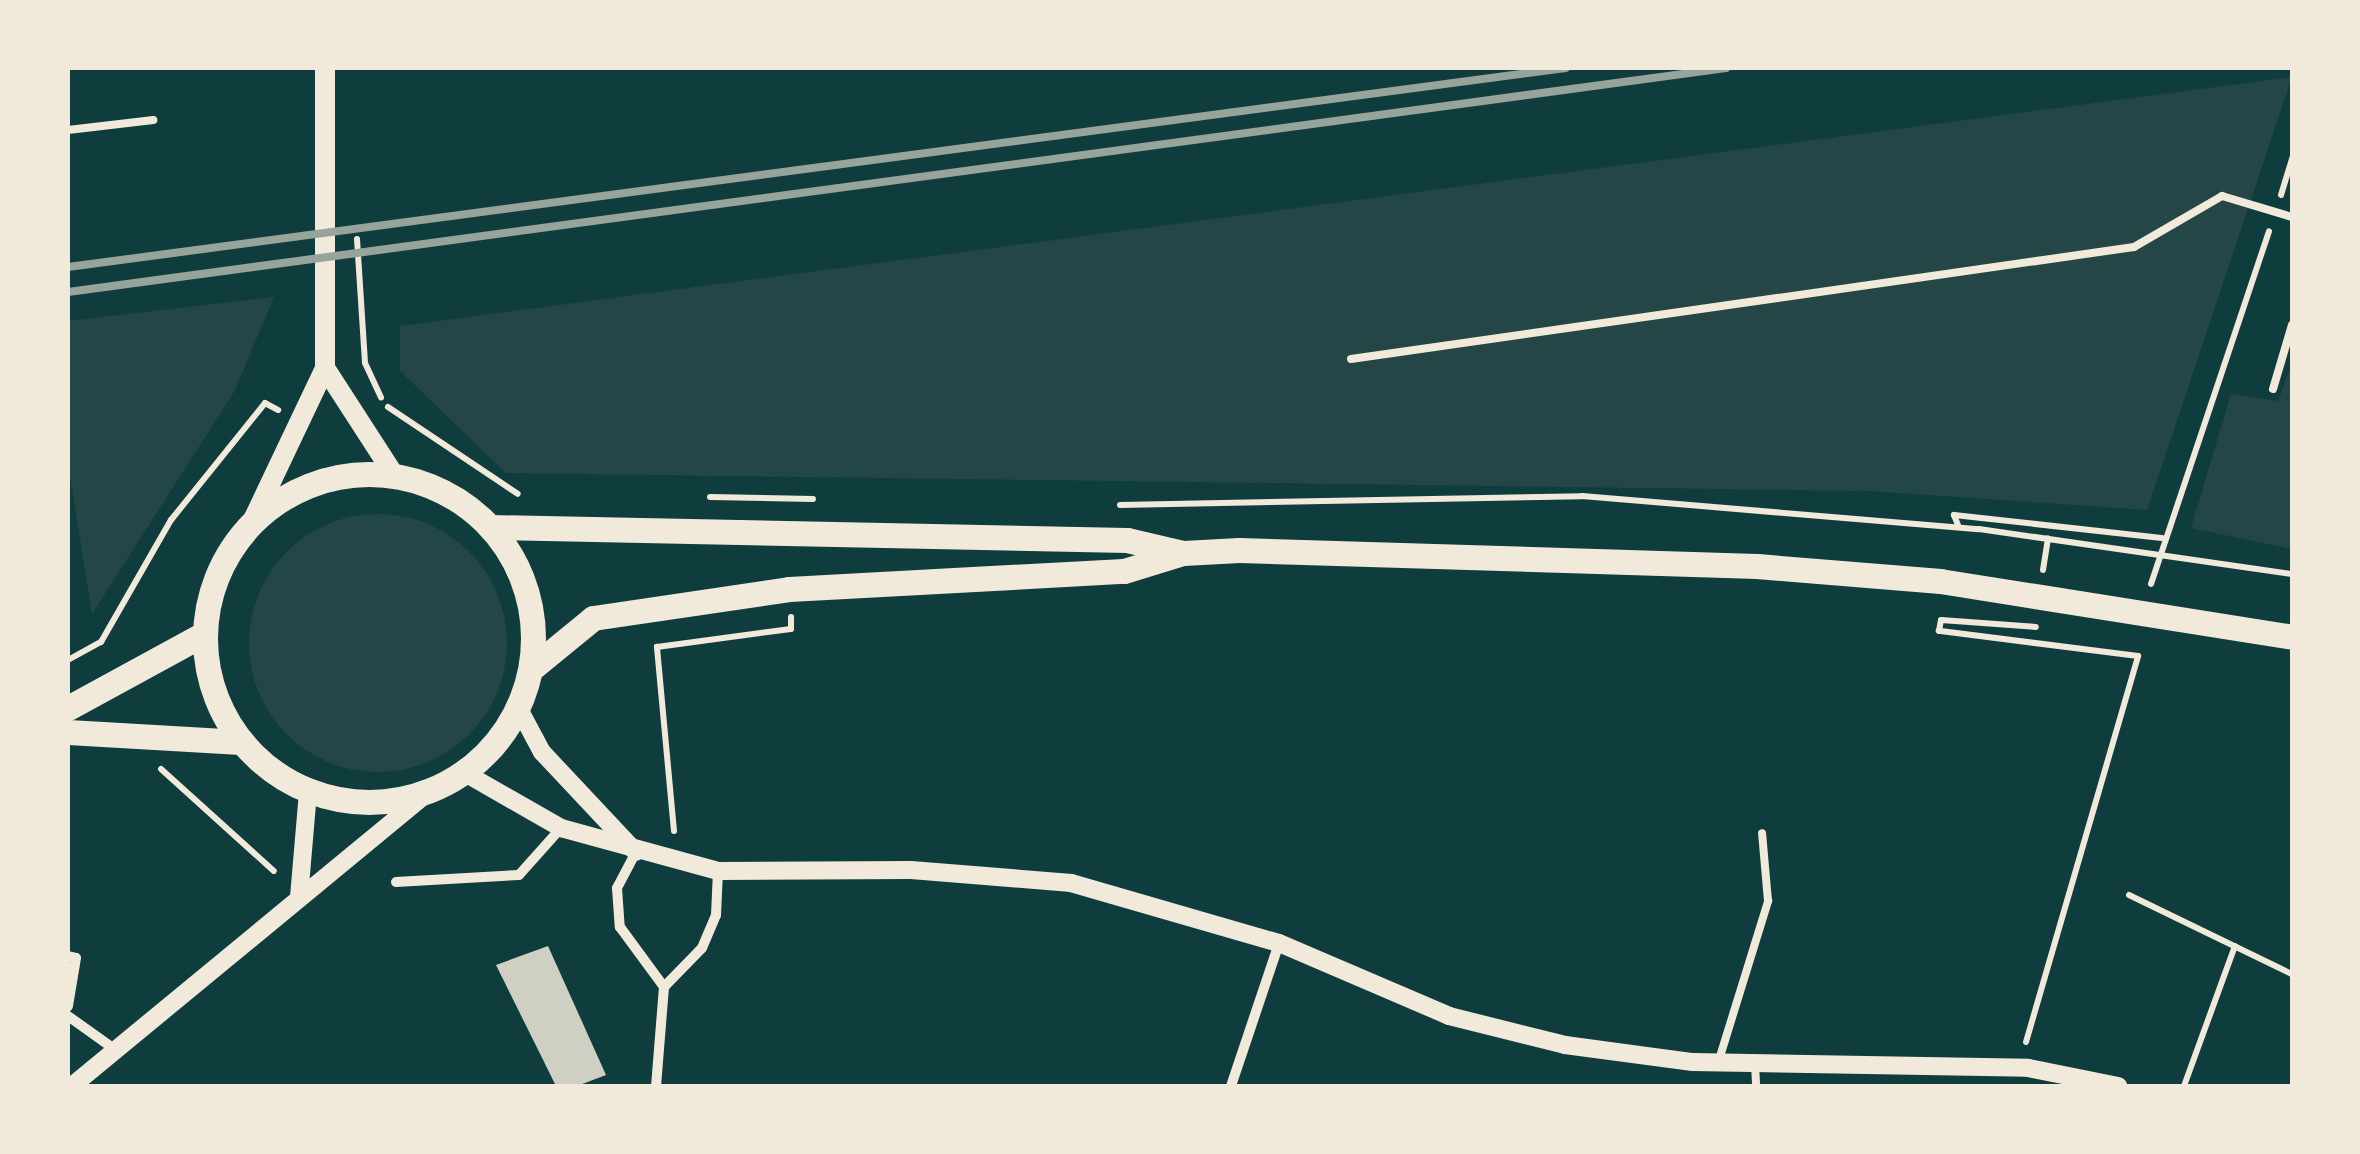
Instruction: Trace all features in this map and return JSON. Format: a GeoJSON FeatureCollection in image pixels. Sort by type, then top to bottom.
{"type":"FeatureCollection","features":[{"type":"Feature","properties":{"kind":"main road"},"geometry":{"type":"LineString","coordinates":[[251,524],[317,483],[395,476],[430,486],[491,527],[519,569],[533,618],[532,668],[519,709],[464,773],[427,793],[348,802],[308,792],[241,742],[214,691],[204,634],[216,581],[304,423],[325,368],[326,68]]}},
{"type":"Feature","properties":{"kind":"main road"},"geometry":{"type":"LineString","coordinates":[[325,368],[395,476]]}},
{"type":"Feature","properties":{"kind":"main road"},"geometry":{"type":"LineString","coordinates":[[491,527],[1127,540],[1183,552],[1633,558],[1940,581],[2292,636]]}},
{"type":"Feature","properties":{"kind":"main road"},"geometry":{"type":"LineString","coordinates":[[532,668],[593,618],[788,588],[1124,570],[1183,552]]}},
{"type":"Feature","properties":{"kind":"main road"},"geometry":{"type":"LineString","coordinates":[[68,708],[204,634]]}},
{"type":"Feature","properties":{"kind":"main road"},"geometry":{"type":"LineString","coordinates":[[68,732],[241,742]]}},
{"type":"Feature","properties":{"kind":"street"},"geometry":{"type":"LineString","coordinates":[[519,709],[542,752],[636,852]]}},
{"type":"Feature","properties":{"kind":"street"},"geometry":{"type":"LineString","coordinates":[[464,773],[562,828],[636,852],[718,872],[911,870],[1071,883],[1278,943],[1450,1016],[1566,1045],[1718,1063],[2028,1068],[2118,1086]]}},
{"type":"Feature","properties":{"kind":"street"},"geometry":{"type":"LineString","coordinates":[[299,897],[308,792]]}},
{"type":"Feature","properties":{"kind":"street"},"geometry":{"type":"LineString","coordinates":[[72,1086],[118,1052],[299,897],[344,870],[427,793]]}},
{"type":"Feature","properties":{"kind":"street"},"geometry":{"type":"LineString","coordinates":[[396,882],[519,874],[562,828]]}},
{"type":"Feature","properties":{"kind":"street"},"geometry":{"type":"LineString","coordinates":[[636,852],[617,888],[620,927],[664,987]]}},
{"type":"Feature","properties":{"kind":"street"},"geometry":{"type":"LineString","coordinates":[[656,1086],[664,987],[702,948],[716,915],[718,872]]}},
{"type":"Feature","properties":{"kind":"street"},"geometry":{"type":"LineString","coordinates":[[1231,1086],[1278,943]]}},
{"type":"Feature","properties":{"kind":"street"},"geometry":{"type":"LineString","coordinates":[[68,956],[76,958],[68,1006]]}},
{"type":"Feature","properties":{"kind":"street"},"geometry":{"type":"LineString","coordinates":[[68,1016],[118,1052]]}},
{"type":"Feature","properties":{"kind":"lane"},"geometry":{"type":"LineString","coordinates":[[68,130],[153,120]]}},
{"type":"Feature","properties":{"kind":"lane"},"geometry":{"type":"LineString","coordinates":[[1352,359],[2134,247],[2222,196],[2292,217]]}},
{"type":"Feature","properties":{"kind":"lane"},"geometry":{"type":"LineString","coordinates":[[2273,389],[2292,326]]}},
{"type":"Feature","properties":{"kind":"lane"},"geometry":{"type":"LineString","coordinates":[[1718,1063],[1768,901],[1762,833]]}},
{"type":"Feature","properties":{"kind":"lane"},"geometry":{"type":"LineString","coordinates":[[1755,1064],[1756,1086]]}},
{"type":"Feature","properties":{"kind":"path"},"geometry":{"type":"LineString","coordinates":[[2145,610],[2162,538],[2292,158]]}},
{"type":"Feature","properties":{"kind":"path"},"geometry":{"type":"LineString","coordinates":[[356,215],[364,363],[401,422],[514,494],[533,494]]}},
{"type":"Feature","properties":{"kind":"path"},"geometry":{"type":"LineString","coordinates":[[68,660],[100,642],[171,520],[264,404],[304,423]]}},
{"type":"Feature","properties":{"kind":"path"},"geometry":{"type":"LineString","coordinates":[[361,420],[401,422]]}},
{"type":"Feature","properties":{"kind":"path"},"geometry":{"type":"LineString","coordinates":[[1113,506],[1582,496],[2158,554],[2292,574]]}},
{"type":"Feature","properties":{"kind":"path"},"geometry":{"type":"LineString","coordinates":[[701,497],[835,500]]}},
{"type":"Feature","properties":{"kind":"path"},"geometry":{"type":"LineString","coordinates":[[754,534],[756,497]]}},
{"type":"Feature","properties":{"kind":"path"},"geometry":{"type":"LineString","coordinates":[[2048,536],[1953,524],[1954,515],[2162,538]]}},
{"type":"Feature","properties":{"kind":"path"},"geometry":{"type":"LineString","coordinates":[[676,862],[657,647],[791,629],[788,588]]}},
{"type":"Feature","properties":{"kind":"path"},"geometry":{"type":"LineString","coordinates":[[2028,1068],[2031,1042],[2023,1042],[2036,988],[2138,656],[1940,631],[1940,620],[2035,632]]}},
{"type":"Feature","properties":{"kind":"path"},"geometry":{"type":"LineString","coordinates":[[146,765],[181,778],[299,897]]}},
{"type":"Feature","properties":{"kind":"path"},"geometry":{"type":"LineString","coordinates":[[2128,895],[2292,974]]}},
{"type":"Feature","properties":{"kind":"path"},"geometry":{"type":"LineString","coordinates":[[2184,1086],[2235,946]]}},
{"type":"Feature","properties":{"kind":"shaded area"},"geometry":{"type":"Polygon","coordinates":[[[2292,77],[2147,510],[1870,491],[506,473],[400,371],[400,326],[2292,77]]]}},
{"type":"Feature","properties":{"kind":"shaded area"},"geometry":{"type":"Polygon","coordinates":[[[274,297],[234,392],[92,614],[68,463],[68,321],[274,297]]]}},
{"type":"Feature","properties":{"kind":"shaded area"},"geometry":{"type":"Polygon","coordinates":[[[2292,364],[2292,549],[2191,528],[2231,394],[2278,401],[2292,364]]]}},
{"type":"Feature","properties":{"kind":"shaded area"},"geometry":{"type":"Polygon","coordinates":[[[378,514],[403,516],[427,524],[469,552],[497,594],[505,618],[505,668],[497,692],[469,734],[427,762],[403,770],[378,772],[353,770],[329,762],[287,734],[259,692],[251,668],[249,643],[251,618],[259,594],[287,552],[329,524],[353,516],[378,514]]]}},
{"type":"Feature","properties":{"kind":"building"},"geometry":{"type":"Polygon","coordinates":[[[548,946],[606,1075],[577,1086],[556,1086],[496,965],[548,946]]]}},
{"type":"Feature","properties":{"kind":"railway"},"geometry":{"type":"LineString","coordinates":[[68,267],[1566,68]]}},
{"type":"Feature","properties":{"kind":"railway"},"geometry":{"type":"LineString","coordinates":[[68,292],[1726,68]]}}]}
